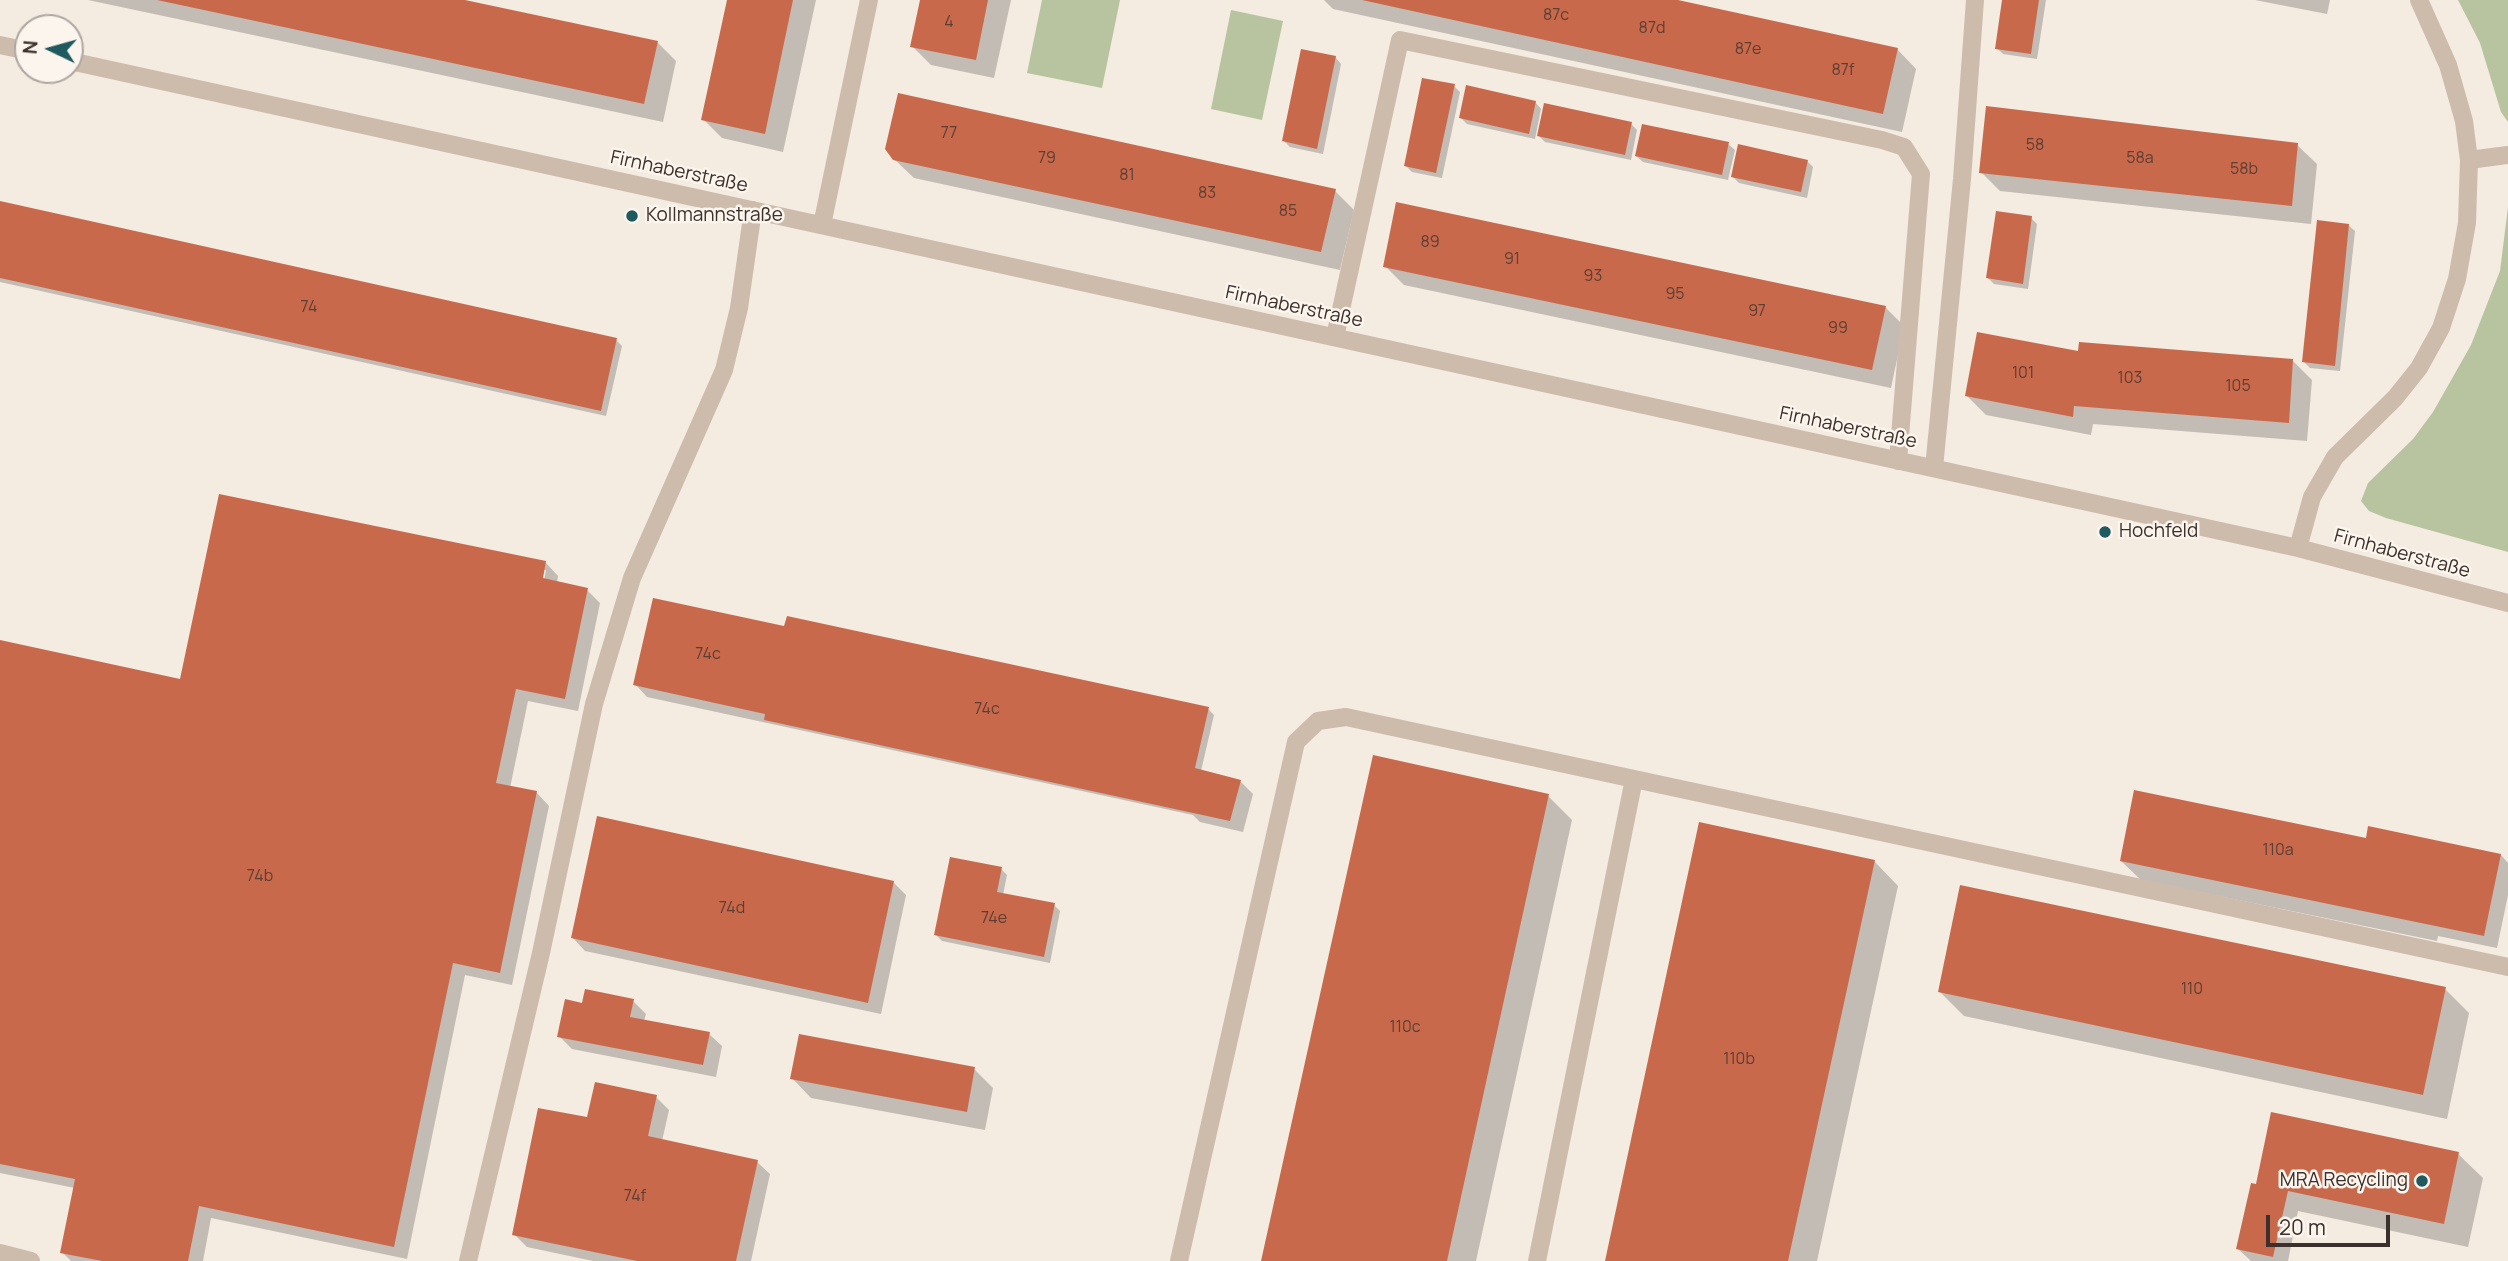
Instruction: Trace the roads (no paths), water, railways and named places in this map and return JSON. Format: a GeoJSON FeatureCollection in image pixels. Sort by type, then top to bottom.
{"type":"FeatureCollection","features":[{"type":"Feature","properties":{"kind":"street"},"geometry":{"type":"LineString","coordinates":[[821,225],[869,0]]}},
{"type":"Feature","properties":{"kind":"street"},"geometry":{"type":"LineString","coordinates":[[1934,468],[1962,179],[1975,0]]}},
{"type":"Feature","properties":{"kind":"street"},"geometry":{"type":"LineString","coordinates":[[2298,548],[2312,497],[2335,457],[2395,398],[2419,368],[2441,328],[2457,279],[2467,223],[2469,160],[2464,121],[2448,65],[2419,0]]}},
{"type":"Feature","properties":{"kind":"street"},"geometry":{"type":"LineString","coordinates":[[1335,337],[1400,40],[1882,140],[1904,147],[1922,174],[1898,461]]}},
{"type":"Feature","properties":{"kind":"street","name":"Firnhaberstraße"},"geometry":{"type":"LineString","coordinates":[[84,64],[2298,548],[2508,603]]}},
{"type":"Feature","properties":{"kind":"street"},"geometry":{"type":"LineString","coordinates":[[2469,160],[2508,155]]}},
{"type":"Feature","properties":{"kind":"street"},"geometry":{"type":"LineString","coordinates":[[468,1261],[541,953],[594,704],[632,578],[724,370],[739,308],[753,210]]}},
{"type":"Feature","properties":{"kind":"street"},"geometry":{"type":"LineString","coordinates":[[1179,1261],[1296,742],[1318,721],[1346,717],[2508,967]]}},
{"type":"Feature","properties":{"kind":"street"},"geometry":{"type":"LineString","coordinates":[[1537,1261],[1634,779]]}},
{"type":"Feature","properties":{"kind":"street"},"geometry":{"type":"LineString","coordinates":[[0,1253],[31,1261]]}},
{"type":"Feature","properties":{"kind":"place","name":"Kollmannstraße"},"geometry":{"type":"Point","coordinates":[632,216]}},
{"type":"Feature","properties":{"kind":"place","name":"Hochfeld"},"geometry":{"type":"Point","coordinates":[2105,532]}},
{"type":"Feature","properties":{"kind":"place","name":"MRA Recycling"},"geometry":{"type":"Point","coordinates":[2422,1181]}}]}
